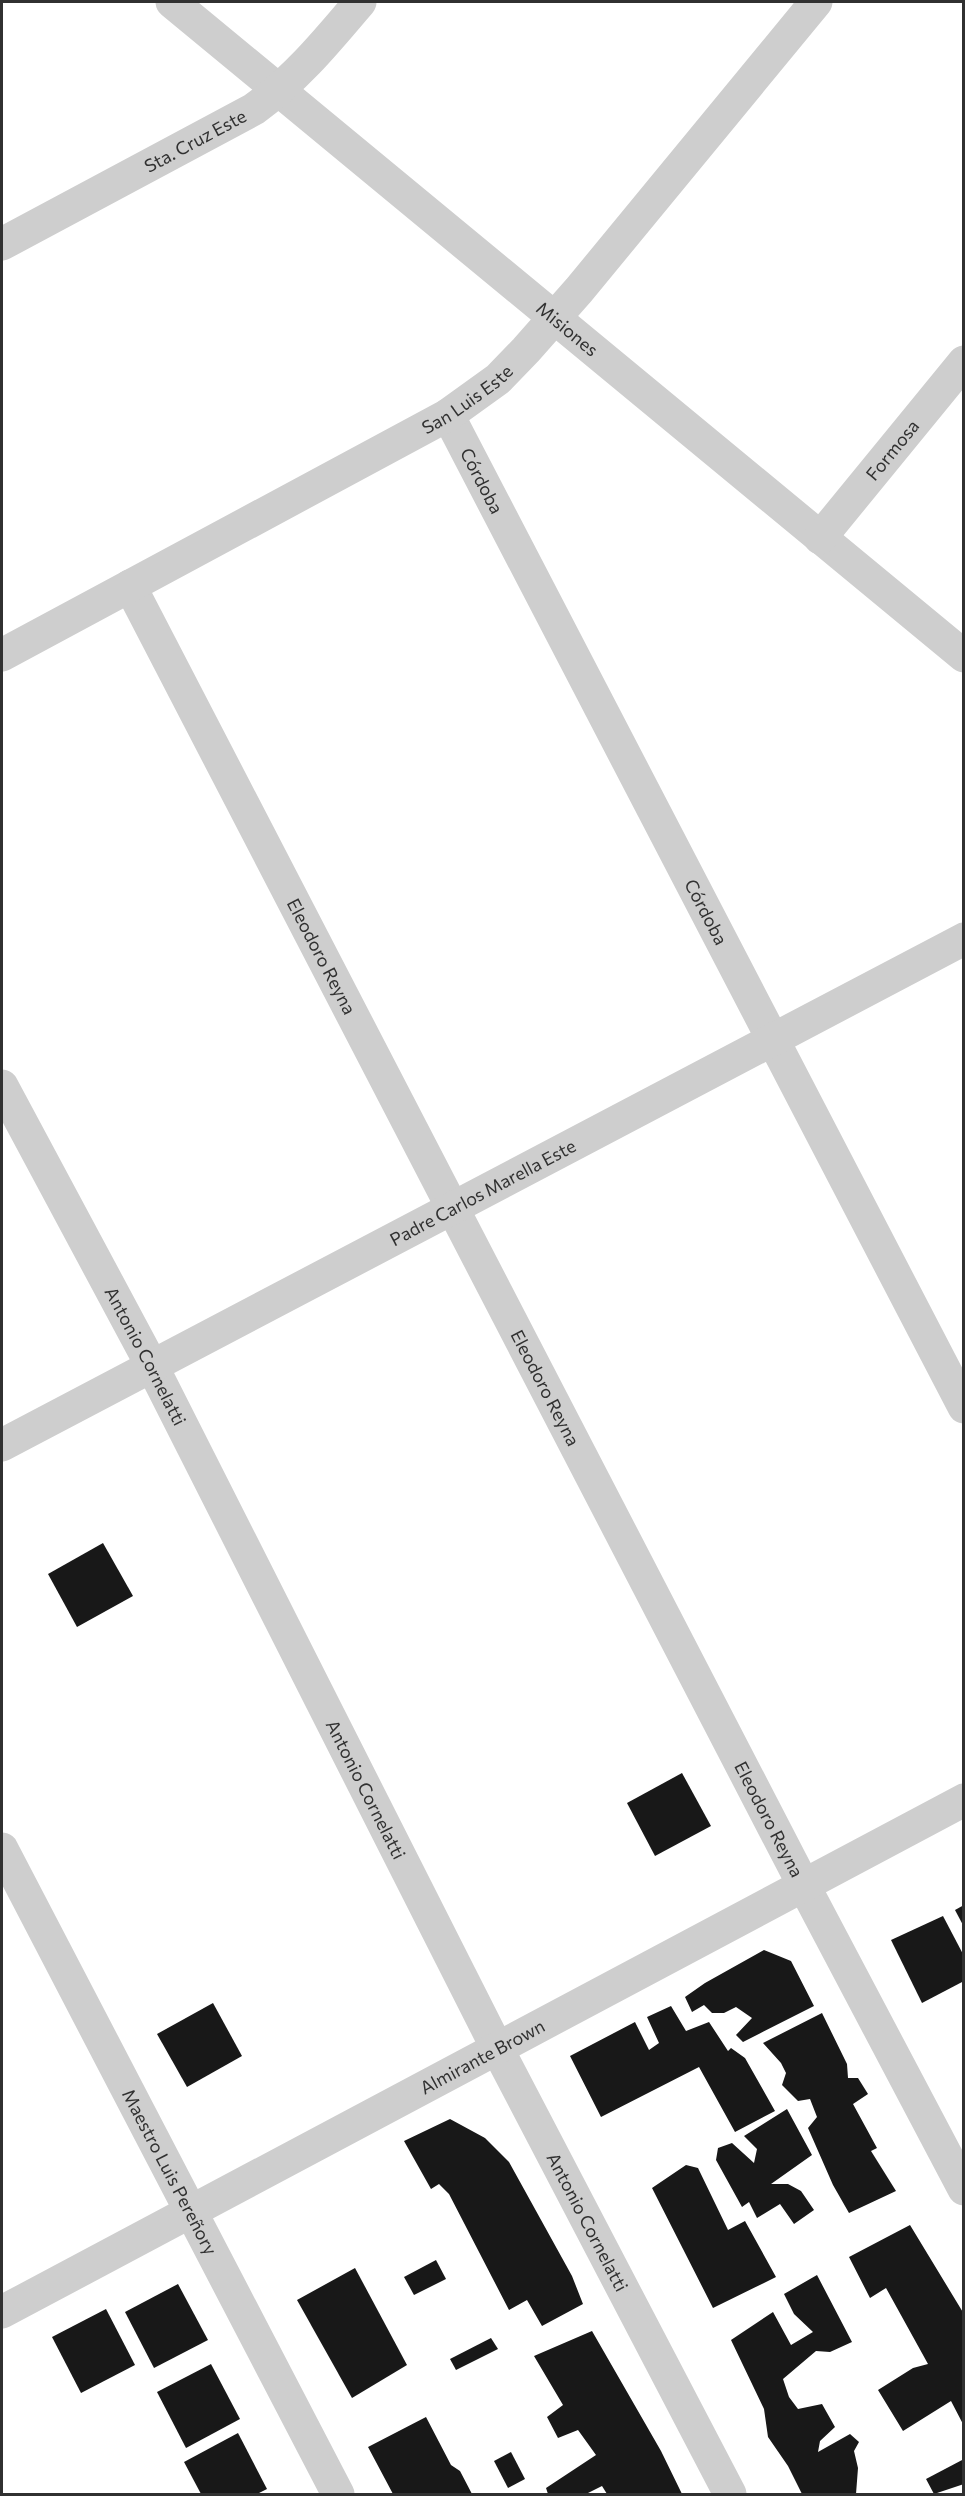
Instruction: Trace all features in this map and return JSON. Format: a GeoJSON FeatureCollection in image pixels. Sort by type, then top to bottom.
{"type":"FeatureCollection","features":[{"type":"Feature","properties":{"kind":"street","name":"Misiones"},"geometry":{"type":"LineString","coordinates":[[172,2],[963,656]]}},
{"type":"Feature","properties":{"kind":"street","name":"Sta. Cruz Este"},"geometry":{"type":"LineString","coordinates":[[2,244],[254,109],[279,91],[311,61],[360,2]]}},
{"type":"Feature","properties":{"kind":"street","name":"San Luis Este"},"geometry":{"type":"LineString","coordinates":[[2,655],[448,415],[498,379],[554,317],[816,2]]}},
{"type":"Feature","properties":{"kind":"street","name":"Formosa"},"geometry":{"type":"LineString","coordinates":[[820,538],[963,362]]}},
{"type":"Feature","properties":{"kind":"street","name":"Córdoba"},"geometry":{"type":"LineString","coordinates":[[448,415],[963,1407]]}},
{"type":"Feature","properties":{"kind":"street","name":"Eleodoro Reyna"},"geometry":{"type":"LineString","coordinates":[[130,586],[963,2189]]}},
{"type":"Feature","properties":{"kind":"street","name":"Padre Carlos Marella Este"},"geometry":{"type":"LineString","coordinates":[[2,1445],[963,939]]}},
{"type":"Feature","properties":{"kind":"street","name":"Antonio Cornelatti"},"geometry":{"type":"LineString","coordinates":[[2,1086],[152,1366],[498,2050],[730,2494]]}},
{"type":"Feature","properties":{"kind":"street","name":"Almirante Brown"},"geometry":{"type":"LineString","coordinates":[[2,2312],[498,2050],[963,1800]]}},
{"type":"Feature","properties":{"kind":"street","name":"Maestro Luis Pereñory"},"geometry":{"type":"LineString","coordinates":[[2,1849],[338,2494]]}},
{"type":"Feature","properties":{"kind":"building"},"geometry":{"type":"Polygon","coordinates":[[[103,1543],[133,1596],[77,1627],[48,1574],[103,1543]]]}},
{"type":"Feature","properties":{"kind":"building"},"geometry":{"type":"Polygon","coordinates":[[[682,1773],[711,1826],[655,1856],[627,1803],[682,1773]]]}},
{"type":"Feature","properties":{"kind":"building"},"geometry":{"type":"Polygon","coordinates":[[[964,1905],[964,1927],[955,1910],[964,1905]]]}},
{"type":"Feature","properties":{"kind":"building"},"geometry":{"type":"Polygon","coordinates":[[[943,1916],[964,1956],[964,1981],[922,2003],[891,1940],[943,1916]]]}},
{"type":"Feature","properties":{"kind":"building"},"geometry":{"type":"Polygon","coordinates":[[[764,1950],[791,1961],[814,2006],[743,2042],[736,2035],[752,2018],[736,2007],[724,2013],[712,2013],[704,2005],[692,2012],[685,1997],[705,1983],[764,1950]]]}},
{"type":"Feature","properties":{"kind":"building"},"geometry":{"type":"Polygon","coordinates":[[[213,2003],[242,2056],[187,2087],[157,2034],[213,2003]]]}},
{"type":"Feature","properties":{"kind":"building"},"geometry":{"type":"Polygon","coordinates":[[[671,2006],[686,2031],[709,2022],[728,2051],[731,2048],[745,2058],[775,2111],[735,2132],[699,2067],[601,2117],[570,2056],[635,2022],[649,2050],[659,2043],[647,2017],[671,2006]]]}},
{"type":"Feature","properties":{"kind":"building"},"geometry":{"type":"Polygon","coordinates":[[[822,2013],[847,2064],[848,2078],[858,2078],[868,2094],[853,2104],[877,2148],[871,2151],[896,2191],[849,2213],[833,2185],[808,2128],[817,2117],[810,2099],[798,2101],[782,2085],[786,2073],[781,2063],[763,2043],[822,2013]]]}},
{"type":"Feature","properties":{"kind":"building"},"geometry":{"type":"Polygon","coordinates":[[[787,2109],[812,2155],[771,2184],[788,2184],[801,2191],[814,2210],[794,2224],[780,2204],[757,2218],[749,2202],[742,2207],[716,2160],[718,2148],[732,2143],[754,2163],[757,2149],[744,2136],[787,2109]]]}},
{"type":"Feature","properties":{"kind":"building"},"geometry":{"type":"Polygon","coordinates":[[[450,2119],[485,2138],[509,2162],[572,2276],[583,2304],[542,2326],[527,2300],[509,2310],[449,2194],[439,2184],[431,2189],[404,2141],[450,2119]]]}},
{"type":"Feature","properties":{"kind":"building"},"geometry":{"type":"Polygon","coordinates":[[[686,2165],[698,2168],[728,2230],[745,2221],[776,2277],[713,2308],[652,2188],[686,2165]]]}},
{"type":"Feature","properties":{"kind":"building"},"geometry":{"type":"Polygon","coordinates":[[[910,2225],[964,2314],[964,2426],[951,2401],[903,2431],[878,2390],[913,2368],[928,2364],[886,2288],[870,2298],[849,2257],[910,2225]]]}},
{"type":"Feature","properties":{"kind":"building"},"geometry":{"type":"Polygon","coordinates":[[[436,2260],[446,2279],[414,2295],[404,2277],[436,2260]]]}},
{"type":"Feature","properties":{"kind":"building"},"geometry":{"type":"Polygon","coordinates":[[[355,2268],[407,2365],[352,2398],[297,2300],[355,2268]]]}},
{"type":"Feature","properties":{"kind":"building"},"geometry":{"type":"Polygon","coordinates":[[[817,2275],[852,2342],[830,2352],[816,2351],[783,2379],[789,2397],[798,2409],[822,2404],[835,2427],[820,2441],[818,2452],[850,2434],[859,2442],[854,2451],[858,2468],[856,2494],[802,2494],[788,2466],[768,2437],[764,2409],[731,2340],[773,2312],[791,2345],[813,2332],[794,2314],[784,2294],[817,2275]]]}},
{"type":"Feature","properties":{"kind":"building"},"geometry":{"type":"Polygon","coordinates":[[[178,2284],[208,2340],[154,2368],[125,2312],[178,2284]]]}},
{"type":"Feature","properties":{"kind":"building"},"geometry":{"type":"Polygon","coordinates":[[[106,2309],[135,2365],[81,2393],[52,2337],[106,2309]]]}},
{"type":"Feature","properties":{"kind":"building"},"geometry":{"type":"Polygon","coordinates":[[[592,2331],[661,2451],[682,2494],[607,2494],[602,2486],[586,2494],[548,2494],[546,2488],[596,2455],[578,2430],[558,2438],[547,2417],[563,2405],[534,2356],[592,2331]]]}},
{"type":"Feature","properties":{"kind":"building"},"geometry":{"type":"Polygon","coordinates":[[[491,2338],[498,2349],[456,2370],[450,2359],[491,2338]]]}},
{"type":"Feature","properties":{"kind":"building"},"geometry":{"type":"Polygon","coordinates":[[[211,2364],[240,2419],[186,2448],[157,2392],[211,2364]]]}},
{"type":"Feature","properties":{"kind":"building"},"geometry":{"type":"Polygon","coordinates":[[[426,2417],[451,2465],[460,2471],[472,2494],[393,2494],[368,2447],[426,2417]]]}},
{"type":"Feature","properties":{"kind":"building"},"geometry":{"type":"Polygon","coordinates":[[[238,2433],[267,2489],[257,2494],[201,2494],[184,2462],[238,2433]]]}},
{"type":"Feature","properties":{"kind":"building"},"geometry":{"type":"Polygon","coordinates":[[[511,2452],[525,2479],[508,2488],[494,2461],[511,2452]]]}},
{"type":"Feature","properties":{"kind":"building"},"geometry":{"type":"Polygon","coordinates":[[[964,2459],[964,2484],[934,2494],[926,2479],[964,2459]]]}}]}
